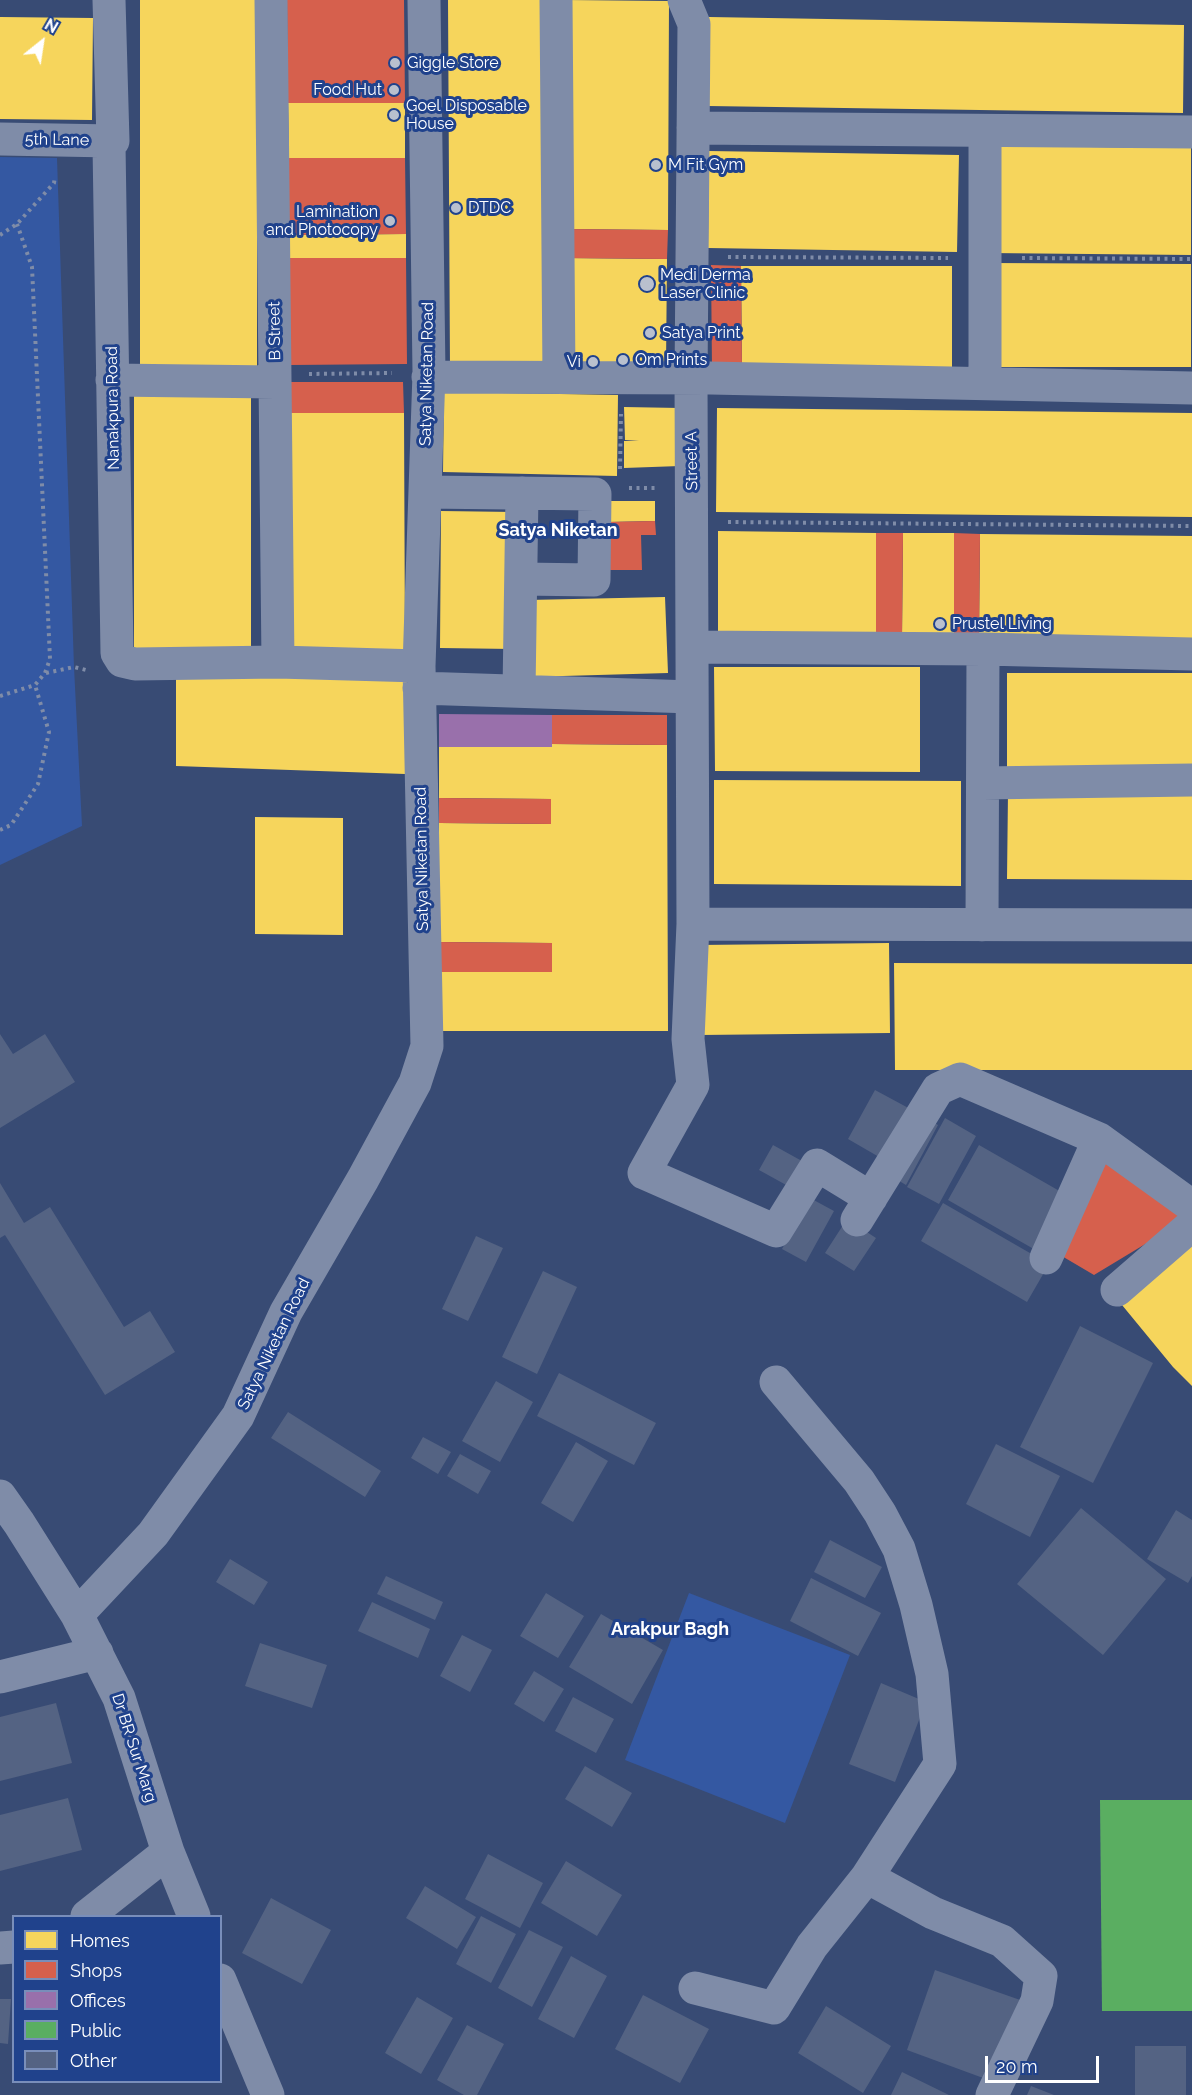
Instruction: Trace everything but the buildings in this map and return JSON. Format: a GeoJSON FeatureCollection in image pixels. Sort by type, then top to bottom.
{"type":"FeatureCollection","features":[{"type":"Feature","properties":{"kind":"street","name":"Nanakpura Road"},"geometry":{"type":"LineString","coordinates":[[110,0],[113,141],[109,145],[117,653],[122,661],[135,664],[278,662]]}},
{"type":"Feature","properties":{"kind":"street","name":"B Street"},"geometry":{"type":"LineString","coordinates":[[271,0],[278,662]]}},
{"type":"Feature","properties":{"kind":"street","name":"Satya Niketan Road"},"geometry":{"type":"LineString","coordinates":[[77,1615],[153,1534],[238,1416],[286,1312],[369,1169],[415,1083],[427,1046],[419,677],[428,376],[424,0]]}},
{"type":"Feature","properties":{"kind":"street"},"geometry":{"type":"LineString","coordinates":[[556,0],[559,377]]}},
{"type":"Feature","properties":{"kind":"street","name":"Street A"},"geometry":{"type":"LineString","coordinates":[[684,0],[694,24],[691,256],[693,924],[688,1039],[693,1085],[644,1173],[776,1231],[817,1165],[864,1209],[938,1089],[960,1078],[1099,1139]]}},
{"type":"Feature","properties":{"kind":"street"},"geometry":{"type":"LineString","coordinates":[[693,128],[1192,132]]}},
{"type":"Feature","properties":{"kind":"street"},"geometry":{"type":"LineString","coordinates":[[984,130],[986,382]]}},
{"type":"Feature","properties":{"kind":"street","name":"5th Lane"},"geometry":{"type":"LineString","coordinates":[[0,140],[113,141]]}},
{"type":"Feature","properties":{"kind":"street"},"geometry":{"type":"LineString","coordinates":[[428,376],[986,382],[1192,388]]}},
{"type":"Feature","properties":{"kind":"street"},"geometry":{"type":"LineString","coordinates":[[112,380],[275,378]]}},
{"type":"Feature","properties":{"kind":"street"},"geometry":{"type":"LineString","coordinates":[[425,492],[595,494],[594,580],[521,579]]}},
{"type":"Feature","properties":{"kind":"street"},"geometry":{"type":"LineString","coordinates":[[519,691],[522,493]]}},
{"type":"Feature","properties":{"kind":"street"},"geometry":{"type":"LineString","coordinates":[[693,647],[983,649],[1192,654]]}},
{"type":"Feature","properties":{"kind":"street"},"geometry":{"type":"LineString","coordinates":[[982,925],[983,649]]}},
{"type":"Feature","properties":{"kind":"street"},"geometry":{"type":"LineString","coordinates":[[278,662],[419,677],[519,691],[692,698]]}},
{"type":"Feature","properties":{"kind":"street"},"geometry":{"type":"LineString","coordinates":[[983,783],[1192,780]]}},
{"type":"Feature","properties":{"kind":"street"},"geometry":{"type":"LineString","coordinates":[[693,924],[1192,925]]}},
{"type":"Feature","properties":{"kind":"street"},"geometry":{"type":"LineString","coordinates":[[1046,1258],[1099,1139],[1192,1206]]}},
{"type":"Feature","properties":{"kind":"street"},"geometry":{"type":"LineString","coordinates":[[1117,1290],[1192,1225]]}},
{"type":"Feature","properties":{"kind":"street"},"geometry":{"type":"LineString","coordinates":[[695,1988],[774,2008],[812,1946],[867,1877],[940,1764],[932,1674],[916,1605],[899,1549],[859,1481],[776,1382]]}},
{"type":"Feature","properties":{"kind":"street","name":"Dr BR Sur Marg"},"geometry":{"type":"LineString","coordinates":[[0,1496],[10,1530],[77,1615],[119,1698],[168,1852],[193,1915]]}},
{"type":"Feature","properties":{"kind":"street"},"geometry":{"type":"LineString","coordinates":[[0,1677],[97,1653]]}},
{"type":"Feature","properties":{"kind":"street"},"geometry":{"type":"LineString","coordinates":[[89,1915],[168,1852]]}},
{"type":"Feature","properties":{"kind":"street"},"geometry":{"type":"LineString","coordinates":[[867,1877],[933,1913],[1002,1941],[1041,1976],[1037,2001],[992,2095]]}},
{"type":"Feature","properties":{"kind":"street"},"geometry":{"type":"LineString","coordinates":[[222,1985],[268,2095]]}},
{"type":"Feature","properties":{"kind":"path"},"geometry":{"type":"LineString","coordinates":[[0,235],[17,224],[54,183],[56,166]]}},
{"type":"Feature","properties":{"kind":"path"},"geometry":{"type":"LineString","coordinates":[[0,696],[35,685],[45,673],[50,659],[32,267],[17,224]]}},
{"type":"Feature","properties":{"kind":"path"},"geometry":{"type":"LineString","coordinates":[[691,256],[1192,259]]}},
{"type":"Feature","properties":{"kind":"path"},"geometry":{"type":"LineString","coordinates":[[275,378],[394,373]]}},
{"type":"Feature","properties":{"kind":"path"},"geometry":{"type":"LineString","coordinates":[[595,494],[620,496],[622,377]]}},
{"type":"Feature","properties":{"kind":"path"},"geometry":{"type":"LineString","coordinates":[[692,522],[1192,526]]}},
{"type":"Feature","properties":{"kind":"path"},"geometry":{"type":"LineString","coordinates":[[45,673],[74,667]]}},
{"type":"Feature","properties":{"kind":"path"},"geometry":{"type":"LineString","coordinates":[[0,830],[11,825],[38,784],[49,732],[35,685]]}},
{"type":"Feature","properties":{"kind":"shaded area"},"geometry":{"type":"Polygon","coordinates":[[[0,157],[57,158],[74,667],[82,826],[0,865],[0,157]]]}},
{"type":"Feature","properties":{"kind":"shaded area"},"geometry":{"type":"Polygon","coordinates":[[[689,1593],[850,1655],[785,1823],[625,1760],[689,1593]]]}},
{"type":"Feature","properties":{"kind":"place","name":"Giggle Store"},"geometry":{"type":"Point","coordinates":[395,63]}},
{"type":"Feature","properties":{"kind":"place","name":"Food Hut"},"geometry":{"type":"Point","coordinates":[394,90]}},
{"type":"Feature","properties":{"kind":"place","name":"Goel Disposable House"},"geometry":{"type":"Point","coordinates":[394,115]}},
{"type":"Feature","properties":{"kind":"place","name":"M Fit Gym"},"geometry":{"type":"Point","coordinates":[656,165]}},
{"type":"Feature","properties":{"kind":"place","name":"DTDC"},"geometry":{"type":"Point","coordinates":[456,208]}},
{"type":"Feature","properties":{"kind":"place","name":"Lamination and Photocopy"},"geometry":{"type":"Point","coordinates":[390,221]}},
{"type":"Feature","properties":{"kind":"place","name":"Medi Derma Laser Clinic"},"geometry":{"type":"Point","coordinates":[647,284]}},
{"type":"Feature","properties":{"kind":"place","name":"Satya Print"},"geometry":{"type":"Point","coordinates":[650,333]}},
{"type":"Feature","properties":{"kind":"place","name":"Om Prints"},"geometry":{"type":"Point","coordinates":[623,360]}},
{"type":"Feature","properties":{"kind":"place","name":"Vi"},"geometry":{"type":"Point","coordinates":[593,362]}},
{"type":"Feature","properties":{"kind":"place","name":"Prustel Living"},"geometry":{"type":"Point","coordinates":[940,624]}},
{"type":"Feature","properties":{"kind":"district","name":"Satya Niketan"},"geometry":{"type":"Point","coordinates":[558,531]}},
{"type":"Feature","properties":{"kind":"district","name":"Arakpur Bagh"},"geometry":{"type":"Point","coordinates":[670,1630]}}]}
